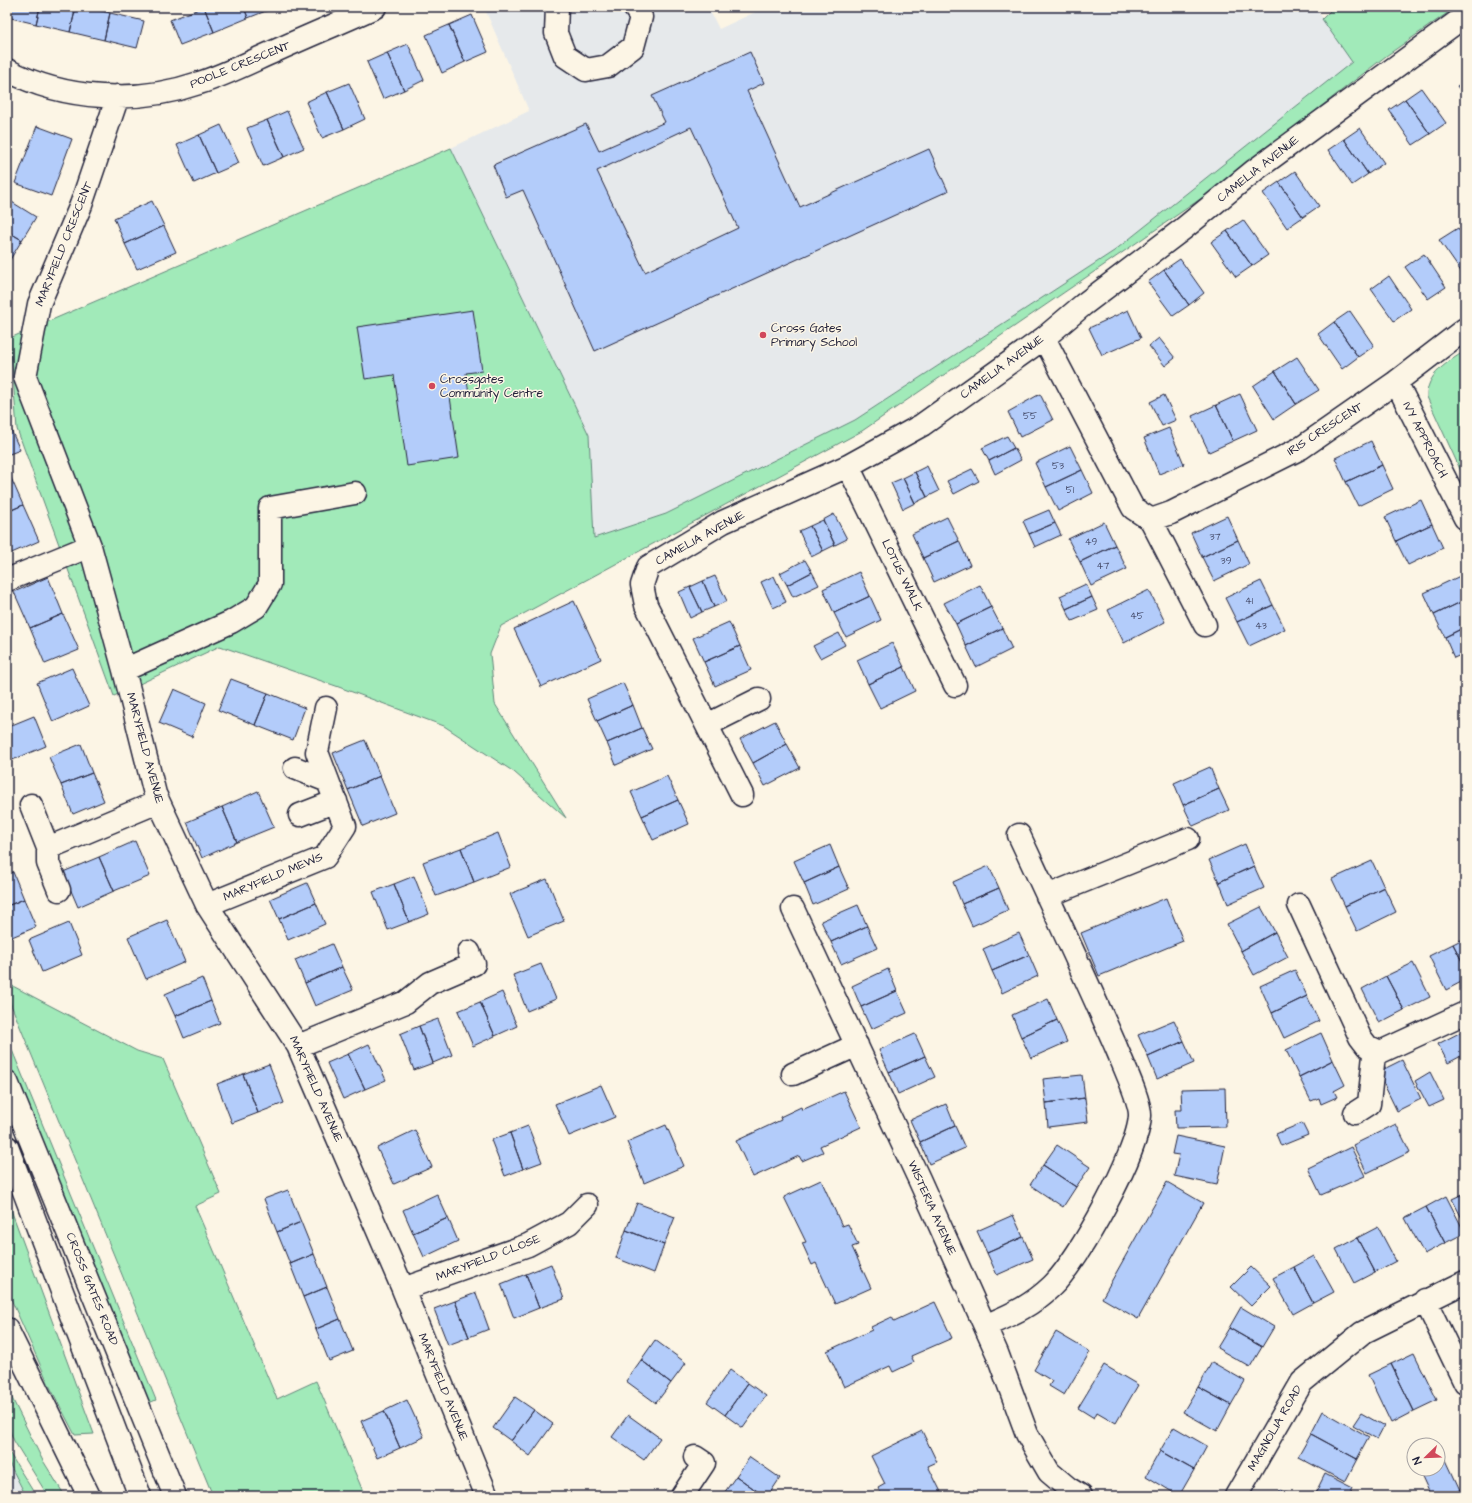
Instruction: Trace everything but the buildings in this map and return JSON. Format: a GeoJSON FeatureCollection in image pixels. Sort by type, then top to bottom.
{"type":"FeatureCollection","features":[{"type":"Feature","properties":{"kind":"street","name":"POOLE CRESCENT"},"geometry":{"type":"LineString","coordinates":[[7,70],[29,80],[56,88],[97,96],[159,93],[200,83],[375,7]]}},
{"type":"Feature","properties":{"kind":"street"},"geometry":{"type":"LineString","coordinates":[[557,7],[556,33],[565,56],[586,70],[608,66],[633,46],[641,17],[634,7]]}},
{"type":"Feature","properties":{"kind":"street","name":"CAMELIA AVENUE"},"geometry":{"type":"LineString","coordinates":[[742,795],[646,606],[642,585],[648,567],[723,522],[848,466],[922,425],[1044,338],[1083,305],[1183,229],[1255,170],[1465,16]]}},
{"type":"Feature","properties":{"kind":"street","name":"MARYFIELD CRESCENT"},"geometry":{"type":"LineString","coordinates":[[16,378],[39,304],[81,205],[118,96]]}},
{"type":"Feature","properties":{"kind":"street","name":"IRIS CRESCENT"},"geometry":{"type":"LineString","coordinates":[[1151,520],[1171,513],[1301,448],[1396,382],[1465,329]]}},
{"type":"Feature","properties":{"kind":"street"},"geometry":{"type":"LineString","coordinates":[[1044,338],[1133,508],[1151,520],[1205,625]]}},
{"type":"Feature","properties":{"kind":"street","name":"MARYFIELD AVENUE"},"geometry":{"type":"LineString","coordinates":[[16,378],[90,546],[158,802],[207,905],[298,1046],[403,1289],[487,1496]]}},
{"type":"Feature","properties":{"kind":"street","name":"IVY APPROACH"},"geometry":{"type":"LineString","coordinates":[[1396,382],[1465,518]]}},
{"type":"Feature","properties":{"kind":"street","name":"LOTUS WALK"},"geometry":{"type":"LineString","coordinates":[[848,466],[955,685]]}},
{"type":"Feature","properties":{"kind":"street"},"geometry":{"type":"LineString","coordinates":[[124,670],[231,622],[256,607],[270,584],[270,508],[355,493]]}},
{"type":"Feature","properties":{"kind":"street"},"geometry":{"type":"LineString","coordinates":[[7,580],[90,546]]}},
{"type":"Feature","properties":{"kind":"street"},"geometry":{"type":"LineString","coordinates":[[706,725],[759,699]]}},
{"type":"Feature","properties":{"kind":"street","name":"MARYFIELD MEWS"},"geometry":{"type":"LineString","coordinates":[[207,905],[325,857],[346,826],[317,752],[326,708]]}},
{"type":"Feature","properties":{"kind":"street"},"geometry":{"type":"LineString","coordinates":[[295,768],[328,780]]}},
{"type":"Feature","properties":{"kind":"street"},"geometry":{"type":"LineString","coordinates":[[300,815],[336,801]]}},
{"type":"Feature","properties":{"kind":"street"},"geometry":{"type":"LineString","coordinates":[[48,848],[158,802]]}},
{"type":"Feature","properties":{"kind":"street"},"geometry":{"type":"LineString","coordinates":[[31,805],[48,848],[48,863],[59,890]]}},
{"type":"Feature","properties":{"kind":"street"},"geometry":{"type":"LineString","coordinates":[[985,1326],[1027,1307],[1053,1285],[1080,1249],[1112,1192],[1133,1149],[1140,1115],[1129,1079],[1019,835]]}},
{"type":"Feature","properties":{"kind":"street"},"geometry":{"type":"LineString","coordinates":[[1047,896],[1188,838]]}},
{"type":"Feature","properties":{"kind":"street"},"geometry":{"type":"LineString","coordinates":[[1299,905],[1360,1037],[1367,1046],[1380,1052]]}},
{"type":"Feature","properties":{"kind":"street","name":"WISTERIA AVENUE"},"geometry":{"type":"LineString","coordinates":[[793,909],[920,1179],[985,1326],[1027,1434],[1049,1472],[1068,1488],[1082,1496]]}},
{"type":"Feature","properties":{"kind":"street"},"geometry":{"type":"LineString","coordinates":[[298,1046],[406,1002],[430,983],[474,964],[469,952]]}},
{"type":"Feature","properties":{"kind":"street"},"geometry":{"type":"LineString","coordinates":[[1355,1113],[1369,1104],[1374,1055],[1465,1013]]}},
{"type":"Feature","properties":{"kind":"street"},"geometry":{"type":"LineString","coordinates":[[793,1074],[857,1045]]}},
{"type":"Feature","properties":{"kind":"street","name":"CROSS GATES ROAD"},"geometry":{"type":"LineString","coordinates":[[7,1082],[175,1496]]}},
{"type":"Feature","properties":{"kind":"street"},"geometry":{"type":"LineString","coordinates":[[7,1147],[140,1496]]}},
{"type":"Feature","properties":{"kind":"street","name":"MARYFIELD CLOSE"},"geometry":{"type":"LineString","coordinates":[[403,1289],[528,1245],[569,1224],[587,1204]]}},
{"type":"Feature","properties":{"kind":"street","name":"MAGNOLIA ROAD"},"geometry":{"type":"LineString","coordinates":[[1236,1496],[1302,1382],[1362,1333],[1425,1300],[1465,1282]]}},
{"type":"Feature","properties":{"kind":"street"},"geometry":{"type":"LineString","coordinates":[[1425,1300],[1465,1383]]}},
{"type":"Feature","properties":{"kind":"street"},"geometry":{"type":"LineString","coordinates":[[7,1329],[89,1496]]}},
{"type":"Feature","properties":{"kind":"street"},"geometry":{"type":"LineString","coordinates":[[682,1496],[704,1463],[695,1457]]}},
{"type":"Feature","properties":{"kind":"shaded area","name":"Cross Gates Primary School"},"geometry":{"type":"Polygon","coordinates":[[[484,7],[708,7],[719,29],[766,7],[1315,7],[1353,62],[1114,251],[855,420],[666,514],[594,538],[589,435],[451,148],[529,111],[484,7]]]}},
{"type":"Feature","properties":{"kind":"shaded area"},"geometry":{"type":"Polygon","coordinates":[[[7,1459],[26,1496],[7,1496],[7,1459]]]}},
{"type":"Feature","properties":{"kind":"green space"},"geometry":{"type":"Polygon","coordinates":[[[1334,7],[1456,7],[1386,56],[1212,191],[862,431],[501,626],[490,654],[495,704],[566,818],[514,772],[444,726],[336,686],[220,646],[114,696],[17,429],[10,338],[451,148],[589,435],[594,538],[666,514],[855,420],[1114,251],[1352,62],[1322,19],[1334,7]]]}},
{"type":"Feature","properties":{"kind":"green space"},"geometry":{"type":"Polygon","coordinates":[[[1465,351],[1465,480],[1427,397],[1430,382],[1434,375],[1445,364],[1465,351]]]}},
{"type":"Feature","properties":{"kind":"green space"},"geometry":{"type":"Polygon","coordinates":[[[7,983],[137,1051],[163,1059],[221,1194],[195,1206],[277,1399],[316,1381],[365,1496],[213,1496],[7,995],[7,983]]]}},
{"type":"Feature","properties":{"kind":"green space"},"geometry":{"type":"Polygon","coordinates":[[[7,1038],[156,1400],[146,1404],[7,1065],[7,1038]]]}},
{"type":"Feature","properties":{"kind":"green space"},"geometry":{"type":"Polygon","coordinates":[[[7,1199],[94,1434],[75,1435],[50,1387],[7,1290],[7,1199]]]}},
{"type":"Feature","properties":{"kind":"green space"},"geometry":{"type":"Polygon","coordinates":[[[7,1388],[42,1459],[65,1496],[48,1496],[14,1441],[7,1424],[7,1388]]]}},
{"type":"Feature","properties":{"kind":"green space"},"geometry":{"type":"Polygon","coordinates":[[[7,1449],[36,1496],[26,1496],[7,1459],[7,1449]]]}},
{"type":"Feature","properties":{"kind":"place","name":"Cross Gates Primary School"},"geometry":{"type":"Point","coordinates":[763,335]}},
{"type":"Feature","properties":{"kind":"place","name":"Crossgates Community Centre"},"geometry":{"type":"Point","coordinates":[432,386]}}]}
